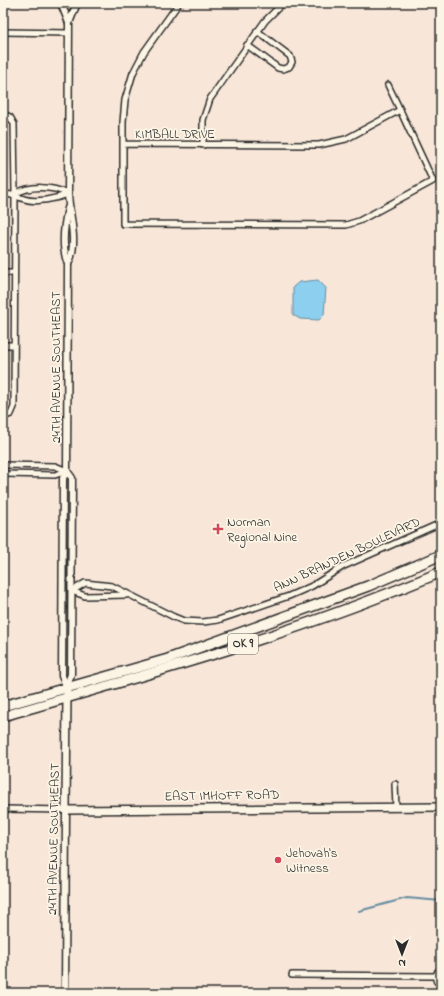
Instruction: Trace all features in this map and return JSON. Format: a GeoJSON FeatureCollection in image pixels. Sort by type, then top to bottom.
{"type":"FeatureCollection","features":[{"type":"Feature","properties":{"kind":"highway","name":"OK 9"},"geometry":{"type":"LineString","coordinates":[[3,706],[168,659],[374,584],[441,555]]}},
{"type":"Feature","properties":{"kind":"highway","name":"OK 9"},"geometry":{"type":"LineString","coordinates":[[3,716],[68,698],[301,625],[441,572]]}},
{"type":"Feature","properties":{"kind":"main road","name":"24TH AVENUE SOUTHEAST"},"geometry":{"type":"LineString","coordinates":[[66,810],[67,687]]}},
{"type":"Feature","properties":{"kind":"main road","name":"EAST IMHOFF ROAD"},"geometry":{"type":"LineString","coordinates":[[66,810],[441,807]]}},
{"type":"Feature","properties":{"kind":"street","name":"24TH AVENUE SOUTHEAST"},"geometry":{"type":"LineString","coordinates":[[61,3],[69,23],[68,208],[63,253],[68,264],[67,471],[62,478],[62,676],[67,687]]}},
{"type":"Feature","properties":{"kind":"street","name":"24TH AVENUE SOUTHEAST"},"geometry":{"type":"LineString","coordinates":[[69,23],[77,3]]}},
{"type":"Feature","properties":{"kind":"street"},"geometry":{"type":"LineString","coordinates":[[179,3],[144,52],[133,73],[124,105],[123,224],[346,225],[358,221],[433,181],[388,85]]}},
{"type":"Feature","properties":{"kind":"street"},"geometry":{"type":"LineString","coordinates":[[203,145],[203,120],[207,104],[257,31],[271,13],[283,3]]}},
{"type":"Feature","properties":{"kind":"street"},"geometry":{"type":"LineString","coordinates":[[247,45],[278,68],[290,68],[292,62],[290,56],[257,31]]}},
{"type":"Feature","properties":{"kind":"street"},"geometry":{"type":"LineString","coordinates":[[3,32],[69,33]]}},
{"type":"Feature","properties":{"kind":"street","name":"KIMBALL DRIVE"},"geometry":{"type":"LineString","coordinates":[[123,144],[319,145],[346,139],[400,110]]}},
{"type":"Feature","properties":{"kind":"street"},"geometry":{"type":"LineString","coordinates":[[3,114],[10,117],[12,120],[14,131],[15,194],[14,407],[11,414],[3,417]]}},
{"type":"Feature","properties":{"kind":"street"},"geometry":{"type":"LineString","coordinates":[[15,194],[24,188],[57,188],[68,194]]}},
{"type":"Feature","properties":{"kind":"street"},"geometry":{"type":"LineString","coordinates":[[3,194],[15,194],[25,200],[56,200],[68,194]]}},
{"type":"Feature","properties":{"kind":"street"},"geometry":{"type":"LineString","coordinates":[[3,273],[14,273]]}},
{"type":"Feature","properties":{"kind":"street"},"geometry":{"type":"LineString","coordinates":[[3,345],[14,345]]}},
{"type":"Feature","properties":{"kind":"street"},"geometry":{"type":"LineString","coordinates":[[3,465],[55,466],[67,471]]}},
{"type":"Feature","properties":{"kind":"street","name":"24TH AVENUE SOUTHEAST"},"geometry":{"type":"LineString","coordinates":[[67,471],[72,478],[71,674],[67,687]]}},
{"type":"Feature","properties":{"kind":"street"},"geometry":{"type":"LineString","coordinates":[[3,474],[55,475],[67,471]]}},
{"type":"Feature","properties":{"kind":"street","name":"ANN BRANDEN BOULEVARD"},"geometry":{"type":"LineString","coordinates":[[72,590],[85,583],[112,586],[127,595],[184,621],[203,622],[218,620],[294,594],[312,586],[344,566],[441,523]]}},
{"type":"Feature","properties":{"kind":"street","name":"ANN BRANDEN BOULEVARD"},"geometry":{"type":"LineString","coordinates":[[72,590],[85,596],[127,595]]}},
{"type":"Feature","properties":{"kind":"street"},"geometry":{"type":"LineString","coordinates":[[395,784],[396,808]]}},
{"type":"Feature","properties":{"kind":"street","name":"EAST IMHOFF ROAD"},"geometry":{"type":"LineString","coordinates":[[3,809],[66,810]]}},
{"type":"Feature","properties":{"kind":"street","name":"24TH AVENUE SOUTHEAST"},"geometry":{"type":"LineString","coordinates":[[65,993],[66,810]]}},
{"type":"Feature","properties":{"kind":"street"},"geometry":{"type":"LineString","coordinates":[[292,975],[436,976],[441,971]]}},
{"type":"Feature","properties":{"kind":"street"},"geometry":{"type":"LineString","coordinates":[[436,976],[437,981],[441,983]]}},
{"type":"Feature","properties":{"kind":"water"},"geometry":{"type":"Polygon","coordinates":[[[318,280],[326,288],[324,315],[319,320],[300,319],[293,315],[293,287],[299,282],[318,280]]]}},
{"type":"Feature","properties":{"kind":"waterway"},"geometry":{"type":"LineString","coordinates":[[359,911],[407,898],[441,901]]}},
{"type":"Feature","properties":{"kind":"place","name":"Norman Regional Nine"},"geometry":{"type":"Point","coordinates":[218,529]}},
{"type":"Feature","properties":{"kind":"place","name":"Jehovah's Witness"},"geometry":{"type":"Point","coordinates":[278,860]}}]}
